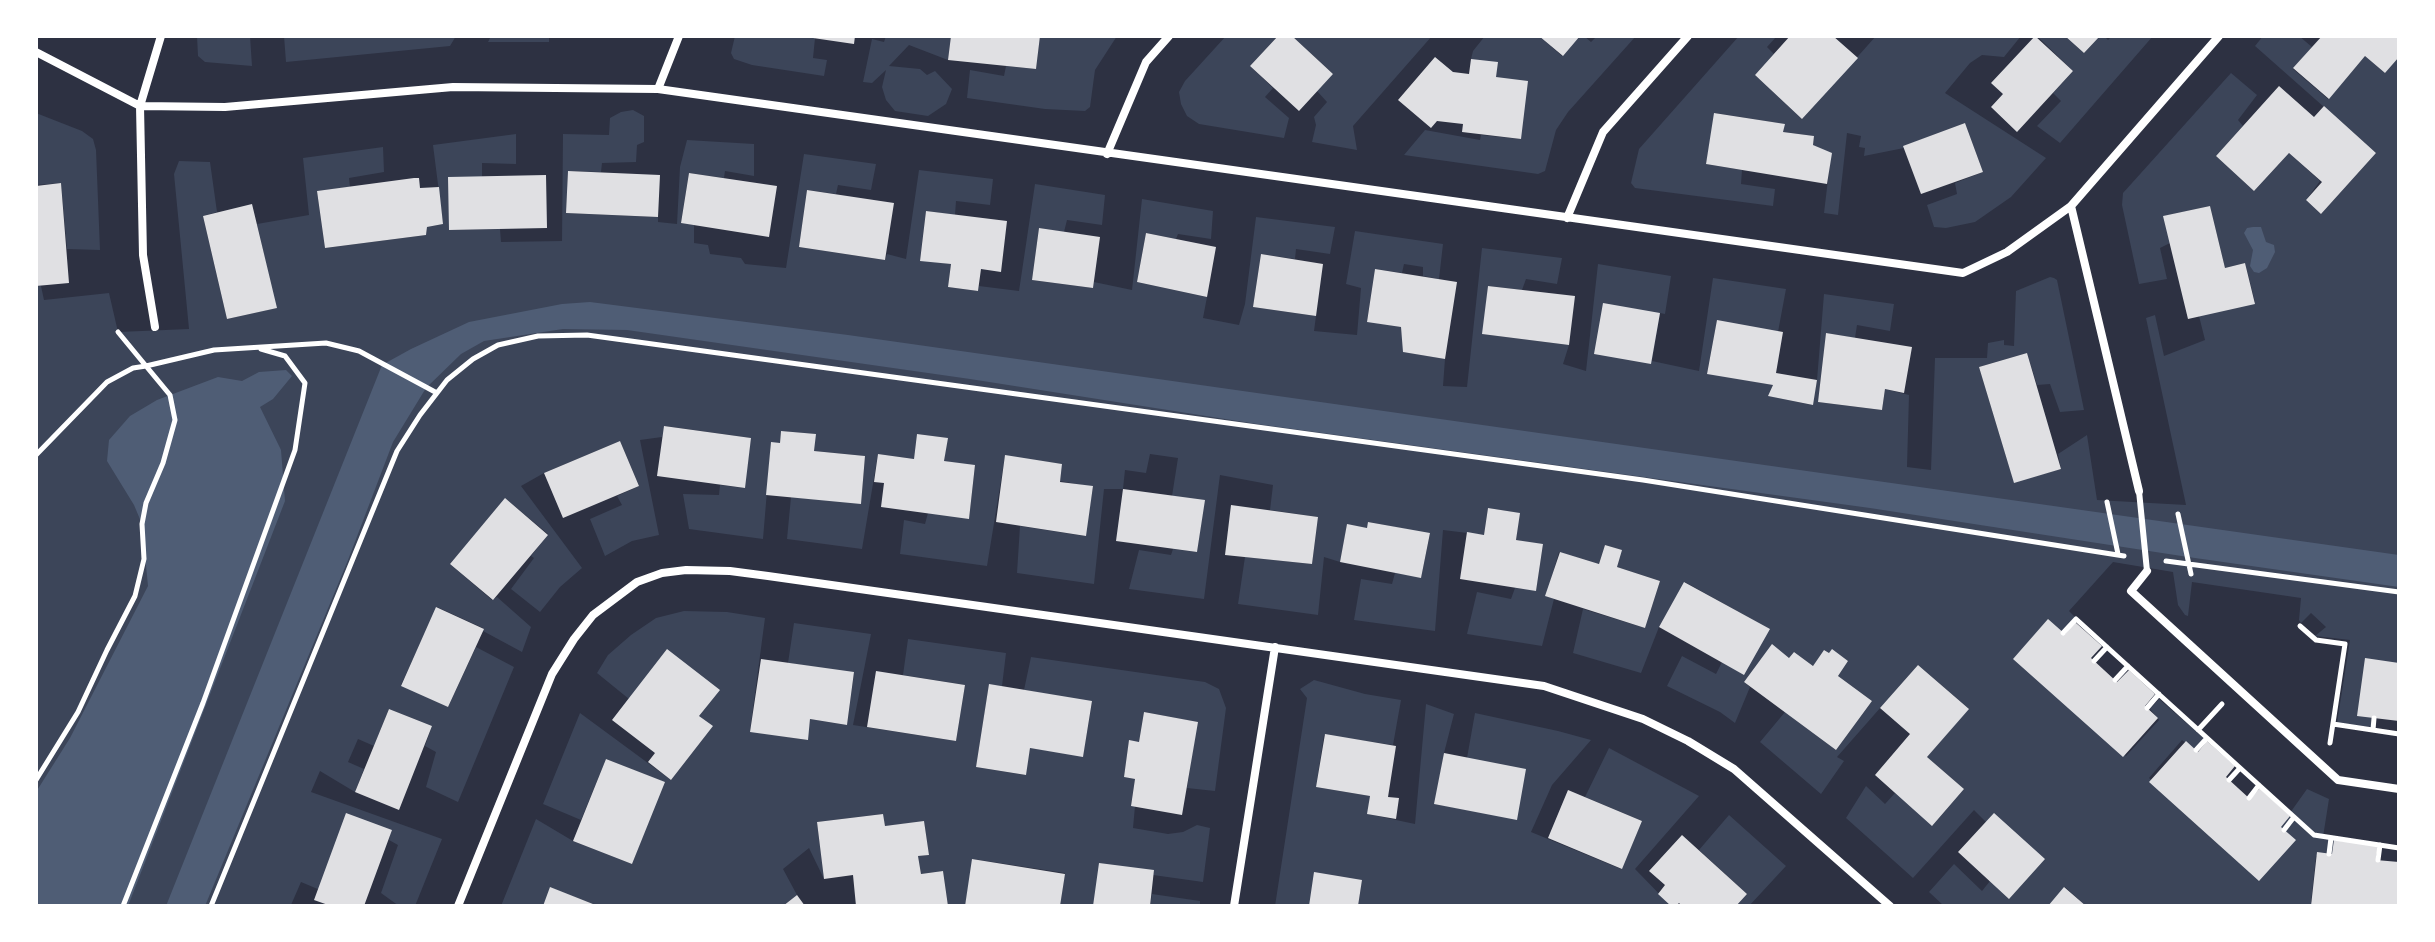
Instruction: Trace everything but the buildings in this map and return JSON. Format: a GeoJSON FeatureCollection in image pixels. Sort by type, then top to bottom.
{"type":"FeatureCollection","features":[{"type":"Feature","properties":{"kind":"street"},"geometry":{"type":"LineString","coordinates":[[155,327],[143,255],[140,106],[161,36]]}},
{"type":"Feature","properties":{"kind":"street"},"geometry":{"type":"LineString","coordinates":[[658,89],[679,36]]}},
{"type":"Feature","properties":{"kind":"street"},"geometry":{"type":"LineString","coordinates":[[1107,154],[1146,62],[1169,36]]}},
{"type":"Feature","properties":{"kind":"street"},"geometry":{"type":"LineString","coordinates":[[1567,218],[1603,132],[1688,36]]}},
{"type":"Feature","properties":{"kind":"street"},"geometry":{"type":"LineString","coordinates":[[36,52],[140,106],[225,107],[453,87],[658,89],[1963,273],[2007,252],[2071,206],[2219,36]]}},
{"type":"Feature","properties":{"kind":"street"},"geometry":{"type":"LineString","coordinates":[[2071,206],[2139,491]]}},
{"type":"Feature","properties":{"kind":"street"},"geometry":{"type":"LineString","coordinates":[[458,906],[552,674],[593,615],[637,582],[662,573],[686,570],[730,571],[1544,686],[1643,719],[1688,741],[1743,776],[1890,906]]}},
{"type":"Feature","properties":{"kind":"street"},"geometry":{"type":"LineString","coordinates":[[2147,571],[2131,591],[2338,780],[2399,789]]}},
{"type":"Feature","properties":{"kind":"street"},"geometry":{"type":"LineString","coordinates":[[1234,906],[1275,647]]}},
{"type":"Feature","properties":{"kind":"lane"},"geometry":{"type":"LineString","coordinates":[[2139,491],[2147,571]]}},
{"type":"Feature","properties":{"kind":"path"},"geometry":{"type":"LineString","coordinates":[[36,780],[78,712],[135,596],[144,559],[142,524],[146,503],[163,463],[175,420],[170,395],[118,332]]}},
{"type":"Feature","properties":{"kind":"path"},"geometry":{"type":"LineString","coordinates":[[211,906],[397,451],[447,380],[473,359],[498,345],[538,336],[587,335],[1643,480],[2145,559],[2399,592]]}},
{"type":"Feature","properties":{"kind":"path"},"geometry":{"type":"LineString","coordinates":[[36,455],[107,382],[133,368],[214,350],[326,343],[359,351],[437,393]]}},
{"type":"Feature","properties":{"kind":"path"},"geometry":{"type":"LineString","coordinates":[[123,906],[203,703],[295,450],[305,383],[285,356],[256,347]]}},
{"type":"Feature","properties":{"kind":"path"},"geometry":{"type":"LineString","coordinates":[[2107,502],[2118,554]]}},
{"type":"Feature","properties":{"kind":"path"},"geometry":{"type":"LineString","coordinates":[[2178,514],[2191,574]]}},
{"type":"Feature","properties":{"kind":"path"},"geometry":{"type":"LineString","coordinates":[[2063,633],[2076,619],[2314,835],[2399,848]]}},
{"type":"Feature","properties":{"kind":"path"},"geometry":{"type":"LineString","coordinates":[[2300,626],[2316,640],[2345,644],[2330,745]]}},
{"type":"Feature","properties":{"kind":"path"},"geometry":{"type":"LineString","coordinates":[[2094,661],[2107,647]]}},
{"type":"Feature","properties":{"kind":"path"},"geometry":{"type":"LineString","coordinates":[[2115,680],[2128,665]]}},
{"type":"Feature","properties":{"kind":"path"},"geometry":{"type":"LineString","coordinates":[[2147,708],[2159,694]]}},
{"type":"Feature","properties":{"kind":"path"},"geometry":{"type":"LineString","coordinates":[[2198,730],[2222,704]]}},
{"type":"Feature","properties":{"kind":"path"},"geometry":{"type":"LineString","coordinates":[[2373,730],[2374,718]]}},
{"type":"Feature","properties":{"kind":"path"},"geometry":{"type":"LineString","coordinates":[[2333,724],[2399,734]]}},
{"type":"Feature","properties":{"kind":"path"},"geometry":{"type":"LineString","coordinates":[[2196,750],[2207,738]]}},
{"type":"Feature","properties":{"kind":"path"},"geometry":{"type":"LineString","coordinates":[[2229,780],[2240,768]]}},
{"type":"Feature","properties":{"kind":"path"},"geometry":{"type":"LineString","coordinates":[[2249,798],[2259,785]]}},
{"type":"Feature","properties":{"kind":"path"},"geometry":{"type":"LineString","coordinates":[[2284,830],[2294,817]]}},
{"type":"Feature","properties":{"kind":"path"},"geometry":{"type":"LineString","coordinates":[[2329,854],[2331,838]]}},
{"type":"Feature","properties":{"kind":"path"},"geometry":{"type":"LineString","coordinates":[[2378,860],[2380,845]]}},
{"type":"Feature","properties":{"kind":"shaded area"},"geometry":{"type":"Polygon","coordinates":[[[197,36],[250,36],[252,66],[205,62],[198,56],[197,36]]]}},
{"type":"Feature","properties":{"kind":"shaded area"},"geometry":{"type":"Polygon","coordinates":[[[284,36],[456,36],[450,46],[286,62],[284,36]]]}},
{"type":"Feature","properties":{"kind":"shaded area"},"geometry":{"type":"Polygon","coordinates":[[[491,36],[549,36],[549,42],[488,42],[491,36]]]}},
{"type":"Feature","properties":{"kind":"shaded area"},"geometry":{"type":"Polygon","coordinates":[[[735,36],[815,38],[813,58],[827,60],[824,76],[752,65],[734,59],[731,53],[735,36]]]}},
{"type":"Feature","properties":{"kind":"shaded area"},"geometry":{"type":"Polygon","coordinates":[[[886,36],[951,36],[948,60],[909,45],[889,66],[920,69],[927,75],[935,71],[952,89],[946,104],[928,116],[895,111],[886,100],[882,87],[886,70],[872,83],[863,82],[872,39],[884,42],[886,36]]]}},
{"type":"Feature","properties":{"kind":"shaded area"},"geometry":{"type":"Polygon","coordinates":[[[1040,36],[1117,36],[1095,70],[1090,107],[1085,111],[1045,109],[967,98],[970,70],[1004,76],[1006,66],[1036,69],[1040,36]]]}},
{"type":"Feature","properties":{"kind":"shaded area"},"geometry":{"type":"Polygon","coordinates":[[[1226,36],[1278,36],[1250,66],[1273,88],[1265,97],[1289,118],[1284,138],[1199,124],[1187,116],[1179,92],[1185,81],[1226,36]]]}},
{"type":"Feature","properties":{"kind":"shaded area"},"geometry":{"type":"Polygon","coordinates":[[[1292,36],[1432,36],[1353,126],[1357,150],[1312,142],[1316,125],[1314,117],[1327,102],[1317,91],[1333,74],[1292,36]]]}},
{"type":"Feature","properties":{"kind":"shaded area"},"geometry":{"type":"Polygon","coordinates":[[[1485,36],[1539,36],[1562,56],[1580,36],[1591,42],[1597,36],[1636,36],[1568,112],[1556,130],[1545,171],[1538,174],[1404,155],[1425,130],[1480,140],[1481,135],[1521,139],[1496,77],[1471,59],[1473,51],[1485,36]]]}},
{"type":"Feature","properties":{"kind":"shaded area"},"geometry":{"type":"Polygon","coordinates":[[[1739,36],[1777,36],[1767,47],[1774,54],[1755,75],[1802,119],[1876,36],[2021,36],[2004,57],[1982,55],[1970,63],[1945,93],[2046,158],[2011,197],[1975,222],[1946,228],[1934,227],[1927,205],[1957,194],[1955,183],[1983,172],[1965,123],[1904,148],[1864,156],[1865,148],[1859,147],[1861,136],[1847,133],[1838,215],[1824,213],[1831,154],[1813,145],[1814,136],[1783,132],[1784,124],[1715,113],[1706,164],[1742,170],[1741,184],[1775,189],[1773,206],[1635,188],[1631,183],[1639,149],[1739,36]]]}},
{"type":"Feature","properties":{"kind":"shaded area"},"geometry":{"type":"Polygon","coordinates":[[[2040,36],[2065,36],[2084,53],[2100,36],[2108,40],[2112,36],[2153,36],[2060,143],[2037,126],[2061,101],[2053,93],[2073,71],[2040,36]]]}},
{"type":"Feature","properties":{"kind":"shaded area"},"geometry":{"type":"Polygon","coordinates":[[[2263,36],[2299,36],[2312,47],[2293,69],[2328,99],[2365,56],[2385,73],[2399,57],[2399,667],[2371,711],[2371,727],[2337,723],[2350,640],[2315,636],[2326,627],[2311,613],[2301,623],[2301,598],[2192,582],[2188,616],[2178,605],[2173,572],[2113,562],[2069,611],[2076,618],[2064,633],[2019,658],[2126,756],[2159,720],[2150,709],[2159,699],[2206,740],[2196,751],[2182,740],[2149,778],[2258,875],[2280,827],[2307,789],[2329,799],[2323,837],[2337,840],[2334,856],[2316,856],[2311,902],[2335,906],[2086,906],[2065,887],[2048,906],[1944,906],[1929,892],[1954,864],[1982,891],[1990,881],[1986,822],[1974,810],[1913,878],[1846,818],[1866,786],[1885,804],[1895,793],[1933,825],[1964,789],[1927,757],[1968,708],[1918,665],[1837,757],[1844,761],[1821,794],[1760,742],[1785,712],[1836,750],[1872,701],[1838,676],[1848,661],[1832,650],[1829,653],[1824,650],[1813,666],[1794,652],[1789,658],[1772,645],[1744,682],[1750,687],[1735,723],[1720,712],[1667,686],[1682,656],[1716,674],[1722,662],[1744,674],[1769,629],[1685,582],[1659,627],[1641,673],[1573,653],[1583,609],[1645,628],[1660,581],[1617,567],[1621,550],[1605,545],[1599,564],[1559,552],[1546,596],[1554,599],[1542,646],[1467,634],[1477,592],[1511,599],[1515,588],[1536,590],[1543,545],[1516,540],[1519,513],[1488,508],[1484,535],[1443,530],[1435,631],[1354,620],[1361,579],[1392,584],[1395,573],[1421,577],[1430,534],[1369,522],[1367,528],[1347,525],[1340,562],[1324,557],[1318,615],[1238,604],[1245,557],[1312,564],[1318,517],[1270,510],[1273,485],[1220,475],[1204,599],[1129,589],[1139,550],[1171,555],[1173,549],[1197,552],[1204,501],[1172,496],[1178,458],[1150,454],[1146,473],[1125,470],[1123,489],[1104,489],[1094,584],[1017,573],[1020,526],[1085,536],[1093,487],[1060,481],[1062,464],[1005,456],[987,566],[900,554],[904,520],[925,524],[928,513],[969,518],[975,466],[944,461],[947,438],[917,434],[914,459],[878,454],[862,549],[787,539],[791,497],[861,503],[865,456],[814,451],[815,434],[781,431],[780,443],[771,443],[763,539],[689,529],[683,494],[719,495],[720,485],[744,488],[751,438],[665,426],[662,437],[640,440],[659,535],[632,541],[605,556],[590,519],[622,505],[617,496],[639,486],[620,441],[521,486],[582,568],[560,587],[540,612],[511,589],[548,534],[506,499],[450,564],[492,600],[497,597],[531,627],[522,652],[483,631],[483,628],[437,607],[401,685],[448,707],[476,647],[514,667],[458,802],[426,787],[436,752],[425,746],[432,726],[389,709],[374,746],[358,739],[348,762],[364,769],[355,792],[320,771],[311,792],[442,839],[415,906],[399,906],[381,893],[398,845],[389,840],[391,830],[320,890],[301,882],[291,905],[294,906],[36,906],[36,286],[41,286],[44,300],[109,293],[118,332],[189,329],[174,174],[179,161],[210,162],[217,212],[203,216],[227,319],[276,308],[257,224],[309,215],[303,158],[383,147],[384,172],[349,178],[350,187],[317,191],[325,248],[426,235],[427,227],[443,224],[433,145],[516,134],[516,164],[482,163],[482,176],[449,230],[500,229],[501,242],[562,241],[563,134],[609,135],[610,118],[633,110],[644,116],[644,142],[637,145],[636,162],[602,163],[601,172],[568,171],[566,213],[658,217],[658,222],[677,224],[680,167],[687,140],[754,144],[754,176],[725,171],[724,178],[689,173],[681,222],[694,225],[694,243],[708,245],[710,254],[741,258],[745,264],[786,268],[804,154],[876,164],[871,190],[838,185],[836,194],[807,190],[799,247],[885,260],[887,254],[906,259],[919,170],[993,179],[990,205],[956,201],[955,215],[926,211],[920,260],[951,264],[948,287],[978,291],[979,286],[1019,291],[1035,184],[1105,195],[1102,225],[1067,220],[1064,232],[1039,228],[1032,280],[1093,288],[1094,282],[1132,290],[1142,199],[1213,211],[1211,239],[1178,234],[1176,239],[1146,233],[1137,282],[1207,297],[1203,318],[1239,325],[1245,304],[1256,217],[1335,227],[1330,254],[1296,249],[1295,259],[1261,254],[1253,307],[1316,316],[1314,331],[1357,335],[1361,288],[1346,284],[1355,231],[1443,244],[1439,279],[1423,276],[1423,267],[1404,264],[1402,273],[1375,269],[1367,321],[1401,327],[1404,352],[1445,359],[1443,386],[1467,387],[1482,248],[1562,258],[1557,284],[1526,279],[1522,290],[1488,286],[1483,334],[1569,345],[1563,364],[1586,371],[1598,264],[1671,276],[1665,314],[1660,313],[1652,361],[1699,371],[1713,278],[1786,289],[1778,332],[1717,321],[1707,373],[1773,385],[1769,396],[1812,405],[1824,294],[1894,304],[1890,331],[1857,325],[1855,338],[1826,333],[1818,402],[1882,410],[1885,389],[1909,395],[1907,467],[1931,470],[1935,358],[1987,358],[1988,343],[2004,340],[2004,345],[2014,346],[2016,291],[2050,277],[2057,280],[2084,410],[2060,412],[2050,384],[2037,385],[2027,353],[1979,367],[2014,482],[2061,469],[2058,454],[2087,435],[2097,500],[2186,505],[2146,318],[2155,315],[2164,356],[2205,340],[2199,316],[2255,302],[2245,263],[2225,268],[2210,206],[2164,216],[2170,243],[2160,248],[2167,279],[2139,284],[2122,205],[2123,193],[2231,73],[2257,95],[2238,120],[2243,126],[2216,156],[2254,191],[2289,153],[2320,181],[2306,200],[2321,214],[2376,153],[2255,46],[2263,36]]]}},
{"type":"Feature","properties":{"kind":"shaded area"},"geometry":{"type":"Polygon","coordinates":[[[36,113],[82,131],[93,139],[100,250],[67,249],[61,183],[36,185],[36,113]]]}},
{"type":"Feature","properties":{"kind":"shaded area"},"geometry":{"type":"Polygon","coordinates":[[[2261,227],[2266,242],[2274,245],[2275,252],[2267,268],[2259,273],[2250,266],[2253,250],[2244,233],[2247,228],[2261,227]]]}},
{"type":"Feature","properties":{"kind":"shaded area"},"geometry":{"type":"Polygon","coordinates":[[[590,302],[848,335],[2399,555],[2399,587],[1870,508],[1257,424],[627,330],[563,329],[484,341],[461,354],[426,388],[393,442],[348,560],[205,906],[166,906],[382,365],[469,322],[562,304],[590,302]]]}},
{"type":"Feature","properties":{"kind":"shaded area"},"geometry":{"type":"Polygon","coordinates":[[[286,370],[292,376],[273,399],[260,407],[281,450],[285,501],[128,906],[36,906],[36,792],[70,738],[148,586],[142,524],[107,461],[109,440],[130,416],[157,400],[218,377],[242,381],[259,372],[286,370]]]}},
{"type":"Feature","properties":{"kind":"shaded area"},"geometry":{"type":"Polygon","coordinates":[[[684,611],[727,612],[765,618],[750,731],[807,740],[810,719],[847,725],[854,673],[788,663],[794,623],[871,634],[853,725],[956,741],[965,685],[903,675],[908,639],[1006,653],[1002,686],[989,685],[976,767],[1025,775],[1030,748],[1083,756],[1092,702],[1024,690],[1031,657],[1205,682],[1219,689],[1226,708],[1215,791],[1187,788],[1197,722],[1144,712],[1139,742],[1129,741],[1124,777],[1135,779],[1131,805],[1135,806],[1133,828],[1168,834],[1183,832],[1197,825],[1210,828],[1203,882],[1153,875],[1154,871],[1093,906],[1060,906],[1065,873],[973,859],[965,906],[948,906],[943,871],[921,874],[918,856],[929,855],[924,822],[885,826],[882,814],[817,822],[824,879],[809,848],[783,869],[797,895],[783,906],[598,906],[551,888],[543,906],[501,906],[536,819],[573,841],[632,864],[664,782],[606,759],[581,820],[543,804],[580,713],[671,780],[712,727],[699,716],[719,690],[629,699],[597,673],[608,655],[631,635],[656,618],[684,611]]]}},
{"type":"Feature","properties":{"kind":"shaded area"},"geometry":{"type":"Polygon","coordinates":[[[1314,680],[1401,700],[1393,745],[1324,735],[1316,787],[1370,796],[1368,814],[1415,824],[1426,704],[1454,714],[1435,804],[1516,819],[1467,758],[1475,713],[1591,740],[1552,785],[1531,832],[1621,869],[1642,821],[1585,797],[1609,748],[1699,796],[1635,869],[1671,906],[1358,906],[1362,880],[1309,906],[1275,906],[1307,698],[1300,689],[1314,680]]]}},
{"type":"Feature","properties":{"kind":"shaded area"},"geometry":{"type":"Polygon","coordinates":[[[1729,815],[1786,866],[1749,906],[1736,906],[1747,894],[1699,850],[1729,815]]]}},
{"type":"Feature","properties":{"kind":"shaded area"},"geometry":{"type":"Polygon","coordinates":[[[1152,894],[1200,901],[1200,906],[1150,906],[1152,894]]]}}]}
